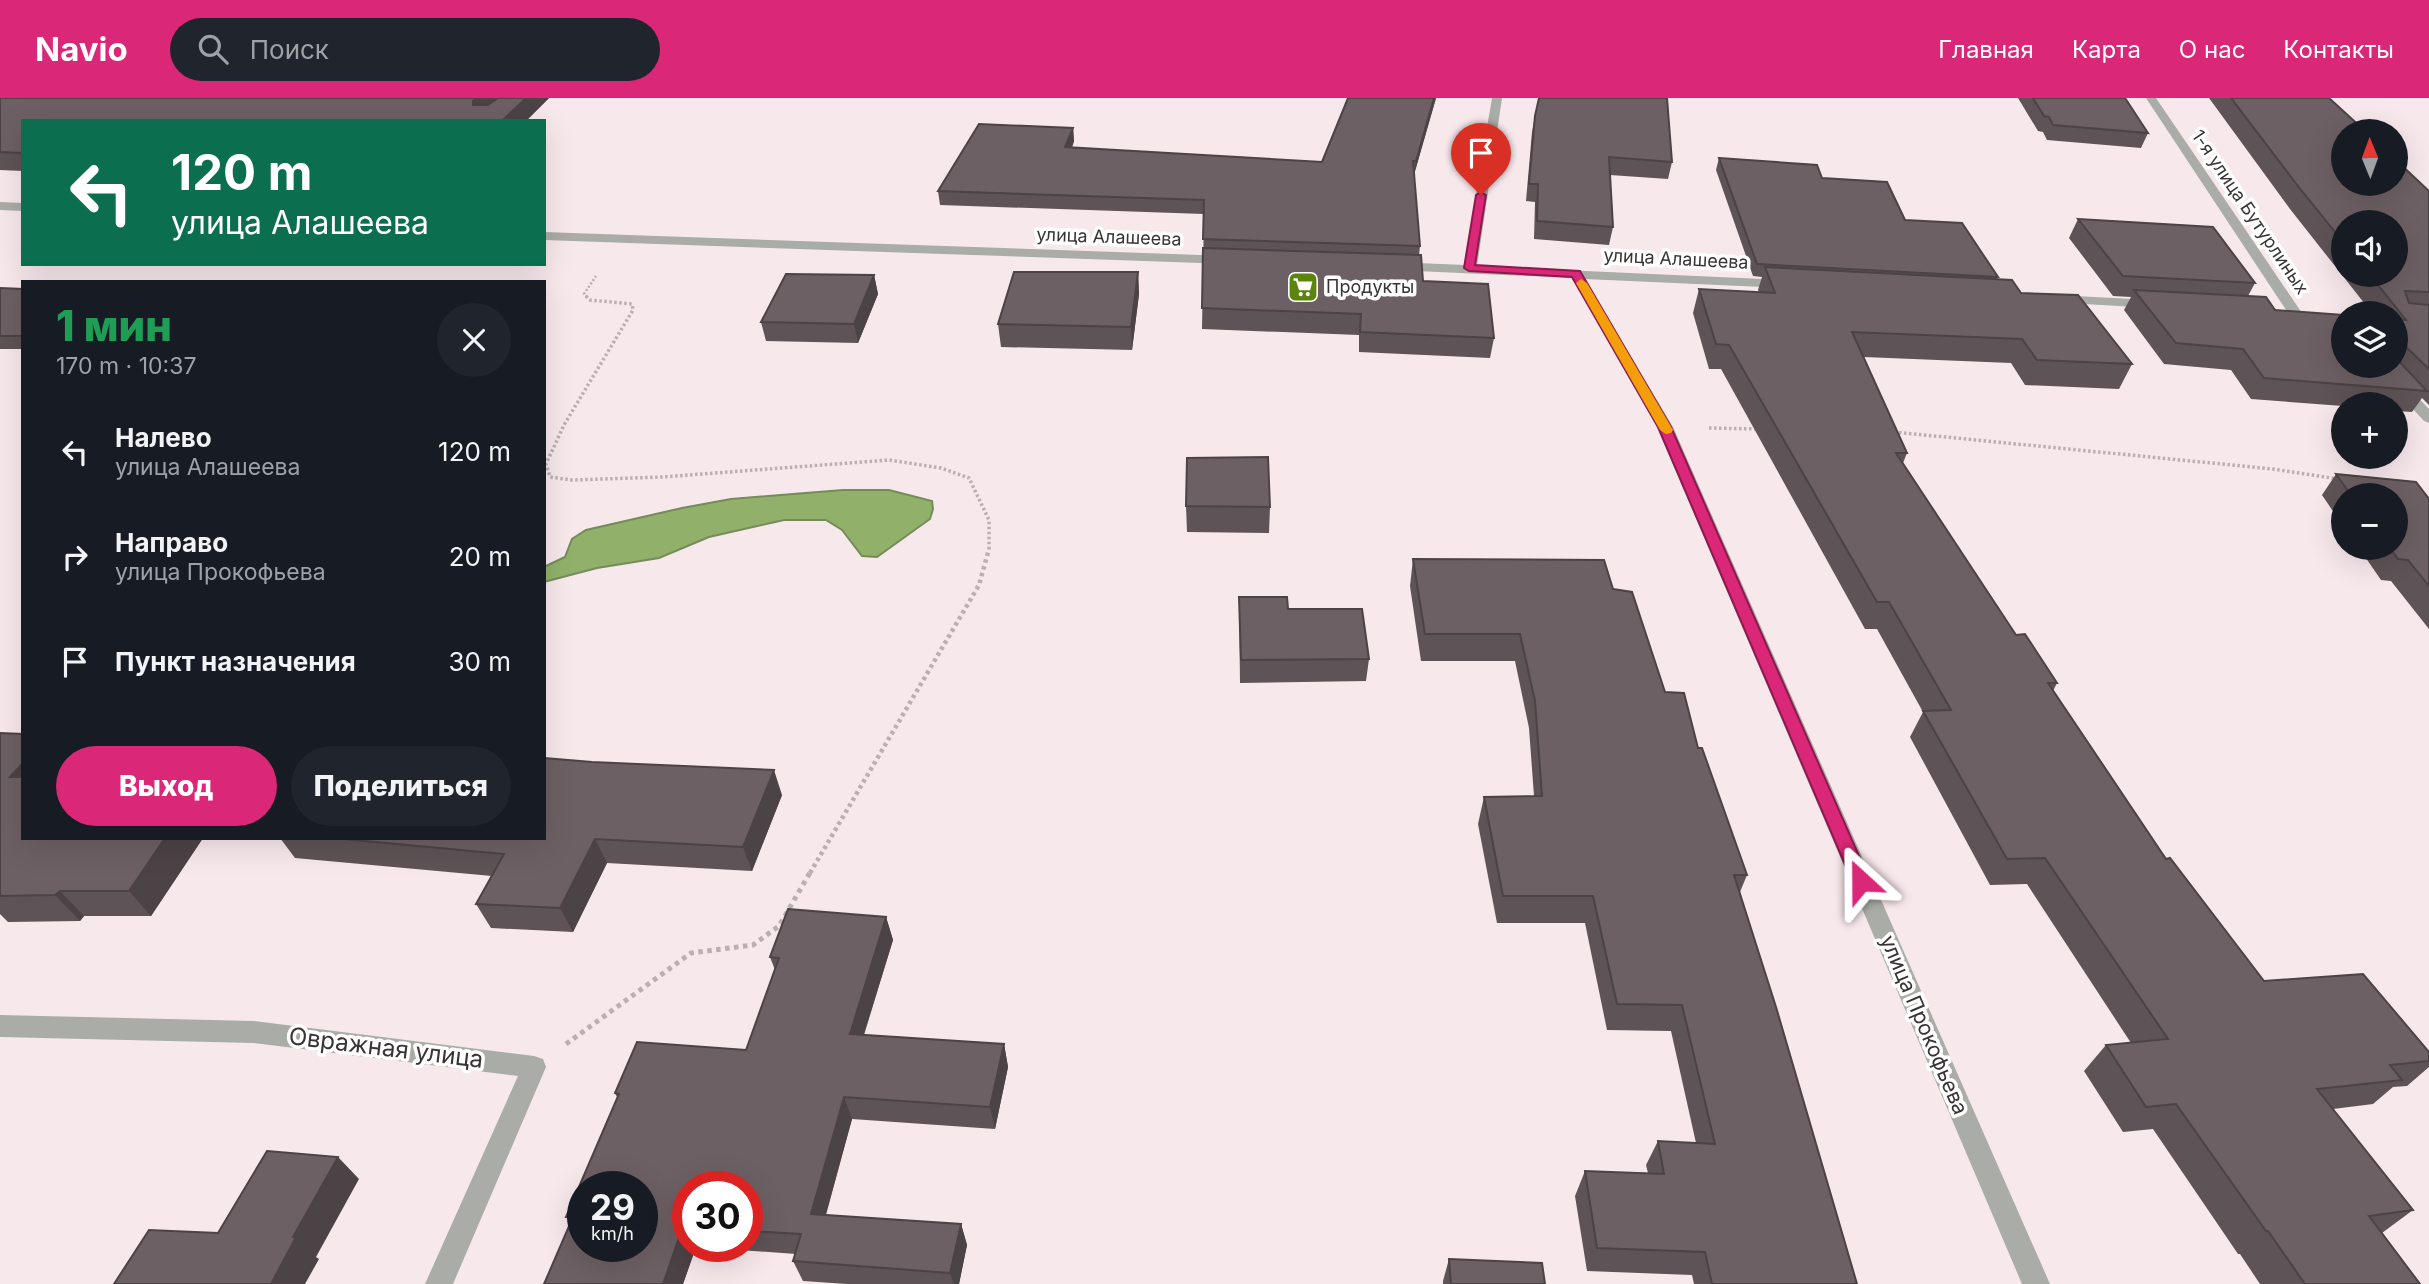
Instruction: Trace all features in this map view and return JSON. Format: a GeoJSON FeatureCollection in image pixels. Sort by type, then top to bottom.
{"type":"FeatureCollection","features":[{"type":"Feature","properties":{"kind":"street"},"geometry":{"type":"LineString","coordinates":[[1469,268],[1497,98]]}},
{"type":"Feature","properties":{"kind":"street","name":"1-я улица Бутурлиных"},"geometry":{"type":"LineString","coordinates":[[2151,98],[2294,313]]}},
{"type":"Feature","properties":{"kind":"street"},"geometry":{"type":"LineString","coordinates":[[0,206],[21,208]]}},
{"type":"Feature","properties":{"kind":"street","name":"улица Алашеева"},"geometry":{"type":"LineString","coordinates":[[546,236],[618,241],[1246,261]]}},
{"type":"Feature","properties":{"kind":"street","name":"улица Алашеева"},"geometry":{"type":"LineString","coordinates":[[1386,265],[1794,285]]}},
{"type":"Feature","properties":{"kind":"street","name":"улица Прокофьева"},"geometry":{"type":"LineString","coordinates":[[1576,274],[1665,427],[2036,1284]]}},
{"type":"Feature","properties":{"kind":"street"},"geometry":{"type":"LineString","coordinates":[[2043,298],[2169,305]]}},
{"type":"Feature","properties":{"kind":"street"},"geometry":{"type":"LineString","coordinates":[[2391,378],[2429,418]]}},
{"type":"Feature","properties":{"kind":"street","name":"Овражная улица"},"geometry":{"type":"LineString","coordinates":[[0,1026],[253,1032],[534,1067]]}},
{"type":"Feature","properties":{"kind":"street"},"geometry":{"type":"LineString","coordinates":[[439,1284],[534,1067]]}},
{"type":"Feature","properties":{"kind":"path"},"geometry":{"type":"LineString","coordinates":[[534,1067],[691,953],[753,945],[779,926],[979,585],[992,544],[990,517],[969,478],[942,468],[889,460],[662,477],[572,480],[550,477],[546,464],[564,425],[633,310],[632,304],[590,300],[584,294],[618,241]]}},
{"type":"Feature","properties":{"kind":"path"},"geometry":{"type":"LineString","coordinates":[[1665,427],[1761,429]]}},
{"type":"Feature","properties":{"kind":"path"},"geometry":{"type":"LineString","coordinates":[[1884,432],[1981,438],[2273,469],[2351,481]]}},
{"type":"Feature","properties":{"kind":"shaded area"},"geometry":{"type":"Polygon","coordinates":[[[843,490],[889,490],[932,501],[933,509],[930,519],[877,557],[862,556],[842,530],[826,520],[784,520],[709,537],[659,558],[597,568],[546,581],[546,566],[565,557],[572,539],[586,530],[731,499],[843,490]]]}},
{"type":"Feature","properties":{"kind":"building"},"geometry":{"type":"Polygon","coordinates":[[[0,98],[477,98],[473,105],[488,105],[498,98],[526,98],[504,119],[21,119],[21,153],[0,152],[0,98]]]}},
{"type":"Feature","properties":{"kind":"building"},"geometry":{"type":"Polygon","coordinates":[[[1348,98],[1434,98],[1416,161],[1413,161],[1420,246],[1203,239],[1204,200],[938,191],[979,124],[1073,128],[1065,147],[1322,162],[1348,98]]]}},
{"type":"Feature","properties":{"kind":"building"},"geometry":{"type":"Polygon","coordinates":[[[1539,98],[1667,98],[1672,162],[1609,157],[1613,227],[1537,221],[1538,184],[1529,184],[1539,98]]]}},
{"type":"Feature","properties":{"kind":"building"},"geometry":{"type":"Polygon","coordinates":[[[2033,98],[2125,98],[2148,133],[2053,125],[2033,98]]]}},
{"type":"Feature","properties":{"kind":"building"},"geometry":{"type":"Polygon","coordinates":[[[2231,98],[2329,98],[2352,119],[2331,119],[2331,196],[2408,196],[2408,171],[2429,191],[2429,292],[2405,291],[2409,303],[2429,305],[2429,369],[2408,349],[2408,301],[2391,301],[2380,287],[2408,287],[2408,210],[2331,210],[2331,227],[2231,98]]]}},
{"type":"Feature","properties":{"kind":"building"},"geometry":{"type":"Polygon","coordinates":[[[1719,158],[1817,165],[1822,178],[1887,182],[1905,220],[1962,223],[1998,277],[1757,264],[1719,158]]]}},
{"type":"Feature","properties":{"kind":"building"},"geometry":{"type":"Polygon","coordinates":[[[2078,219],[2213,227],[2255,283],[2123,276],[2078,219]]]}},
{"type":"Feature","properties":{"kind":"building"},"geometry":{"type":"Polygon","coordinates":[[[1203,248],[1421,255],[1423,281],[1488,284],[1494,338],[1360,332],[1361,314],[1202,308],[1203,248]]]}},
{"type":"Feature","properties":{"kind":"building"},"geometry":{"type":"Polygon","coordinates":[[[1765,267],[2012,280],[2021,293],[2078,295],[2132,364],[2037,360],[2022,339],[1852,332],[1907,453],[1896,453],[2016,635],[2025,634],[2057,683],[2048,683],[2166,859],[2170,858],[2264,981],[2363,974],[2429,1052],[2429,1061],[2390,1065],[2402,1080],[2317,1089],[2413,1210],[2369,1216],[2420,1284],[2305,1284],[2176,1104],[2146,1107],[2106,1045],[2168,1039],[2045,858],[2007,859],[1923,711],[1951,710],[1889,602],[1877,602],[1729,345],[1716,344],[1699,289],[1775,293],[1765,267]]]}},
{"type":"Feature","properties":{"kind":"building"},"geometry":{"type":"Polygon","coordinates":[[[1014,272],[1138,272],[1131,327],[998,324],[1014,272]]]}},
{"type":"Feature","properties":{"kind":"building"},"geometry":{"type":"Polygon","coordinates":[[[786,274],[874,275],[854,324],[761,322],[786,274]]]}},
{"type":"Feature","properties":{"kind":"building"},"geometry":{"type":"Polygon","coordinates":[[[0,288],[21,289],[21,336],[0,336],[0,288]]]}},
{"type":"Feature","properties":{"kind":"building"},"geometry":{"type":"Polygon","coordinates":[[[2134,290],[2266,297],[2275,310],[2331,314],[2331,378],[2408,378],[2408,371],[2427,391],[2264,378],[2243,349],[2176,343],[2134,290]]]}},
{"type":"Feature","properties":{"kind":"building"},"geometry":{"type":"Polygon","coordinates":[[[1268,457],[1270,507],[1186,506],[1187,458],[1268,457]]]}},
{"type":"Feature","properties":{"kind":"building"},"geometry":{"type":"Polygon","coordinates":[[[2336,474],[2416,482],[2429,499],[2429,586],[2408,560],[2408,483],[2342,483],[2336,474]]]}},
{"type":"Feature","properties":{"kind":"building"},"geometry":{"type":"Polygon","coordinates":[[[1413,559],[1604,560],[1613,589],[1632,592],[1665,692],[1684,693],[1698,748],[1702,748],[1747,875],[1734,875],[1776,1007],[1857,1284],[1712,1284],[1705,1252],[1597,1248],[1585,1171],[1664,1174],[1658,1141],[1715,1144],[1682,1005],[1617,1004],[1593,896],[1503,896],[1484,797],[1542,796],[1535,701],[1520,634],[1425,634],[1413,559]]]}},
{"type":"Feature","properties":{"kind":"building"},"geometry":{"type":"Polygon","coordinates":[[[1239,597],[1287,597],[1288,609],[1362,609],[1369,659],[1241,660],[1239,597]]]}},
{"type":"Feature","properties":{"kind":"building"},"geometry":{"type":"Polygon","coordinates":[[[0,733],[21,734],[21,765],[10,777],[21,777],[21,840],[164,840],[129,891],[60,891],[55,895],[0,896],[0,733]]]}},
{"type":"Feature","properties":{"kind":"building"},"geometry":{"type":"Polygon","coordinates":[[[546,758],[774,770],[743,847],[595,839],[560,908],[476,904],[504,854],[354,840],[546,840],[546,758]]]}},
{"type":"Feature","properties":{"kind":"building"},"geometry":{"type":"Polygon","coordinates":[[[788,909],[886,917],[850,1034],[1004,1044],[990,1107],[844,1097],[811,1214],[961,1224],[950,1273],[793,1261],[801,1234],[763,1232],[763,1171],[672,1171],[672,1258],[663,1284],[544,1284],[567,1231],[567,1262],[658,1262],[658,1171],[586,1171],[619,1094],[615,1093],[637,1042],[746,1050],[779,958],[770,957],[788,909]]]}},
{"type":"Feature","properties":{"kind":"building"},"geometry":{"type":"Polygon","coordinates":[[[267,1151],[338,1157],[293,1237],[296,1237],[271,1284],[114,1284],[149,1230],[218,1233],[267,1151]]]}},
{"type":"Feature","properties":{"kind":"building"},"geometry":{"type":"Polygon","coordinates":[[[1449,1259],[1542,1263],[1545,1284],[1451,1284],[1449,1259]]]}},
{"type":"Feature","properties":{"kind":"slow traffic"},"geometry":{"type":"LineString","coordinates":[[1581,283],[1666,430]]}},
{"type":"Feature","properties":{"kind":"place","name":"Продукты"},"geometry":{"type":"Point","coordinates":[1303,287]}},
{"type":"Feature","properties":{"kind":"route"},"geometry":{"type":"LineString","coordinates":[[1481,195],[1469,268],[1576,274],[1665,427],[1861,881]]}}]}
